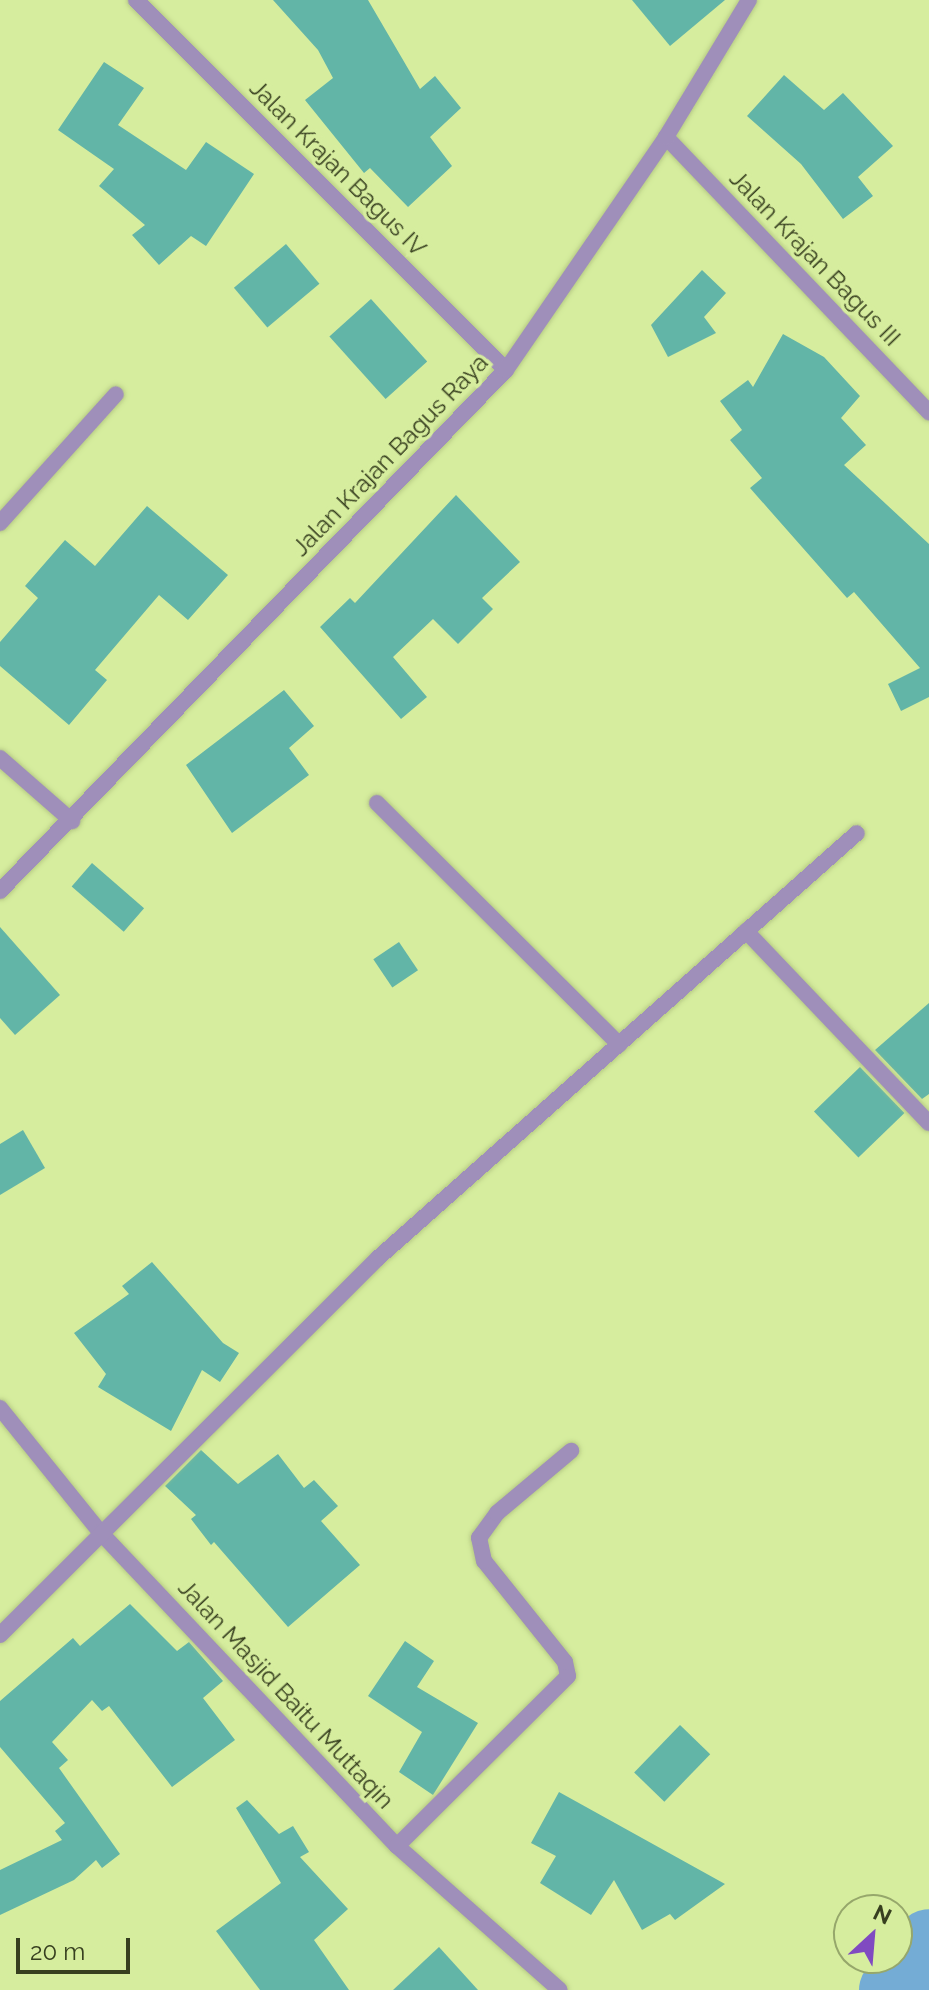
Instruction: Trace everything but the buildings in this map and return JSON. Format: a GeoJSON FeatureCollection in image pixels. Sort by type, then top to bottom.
{"type":"FeatureCollection","features":[{"type":"Feature","properties":{"kind":"street","name":"Jalan Krajan Bagus IV"},"geometry":{"type":"LineString","coordinates":[[136,0],[506,370]]}},
{"type":"Feature","properties":{"kind":"street","name":"Jalan Krajan Bagus Raya"},"geometry":{"type":"LineString","coordinates":[[0,891],[72,821],[506,370],[666,137],[749,0]]}},
{"type":"Feature","properties":{"kind":"street","name":"Jalan Krajan Bagus III"},"geometry":{"type":"LineString","coordinates":[[666,137],[929,412]]}},
{"type":"Feature","properties":{"kind":"street"},"geometry":{"type":"LineString","coordinates":[[0,523],[116,394]]}},
{"type":"Feature","properties":{"kind":"street"},"geometry":{"type":"LineString","coordinates":[[0,758],[72,821]]}},
{"type":"Feature","properties":{"kind":"street"},"geometry":{"type":"LineString","coordinates":[[377,803],[619,1044]]}},
{"type":"Feature","properties":{"kind":"street"},"geometry":{"type":"LineString","coordinates":[[0,1635],[378,1258],[857,833]]}},
{"type":"Feature","properties":{"kind":"street"},"geometry":{"type":"LineString","coordinates":[[746,931],[929,1123]]}},
{"type":"Feature","properties":{"kind":"street","name":"Jalan Masjid Baitu Muttaqin"},"geometry":{"type":"LineString","coordinates":[[0,1408],[100,1532],[397,1846],[560,1990]]}},
{"type":"Feature","properties":{"kind":"street"},"geometry":{"type":"LineString","coordinates":[[397,1846],[568,1676],[565,1662],[484,1561],[479,1538],[497,1513],[571,1451]]}},
{"type":"Feature","properties":{"kind":"waterway"},"geometry":{"type":"LineString","coordinates":[[893,1990],[929,1943]]}}]}
